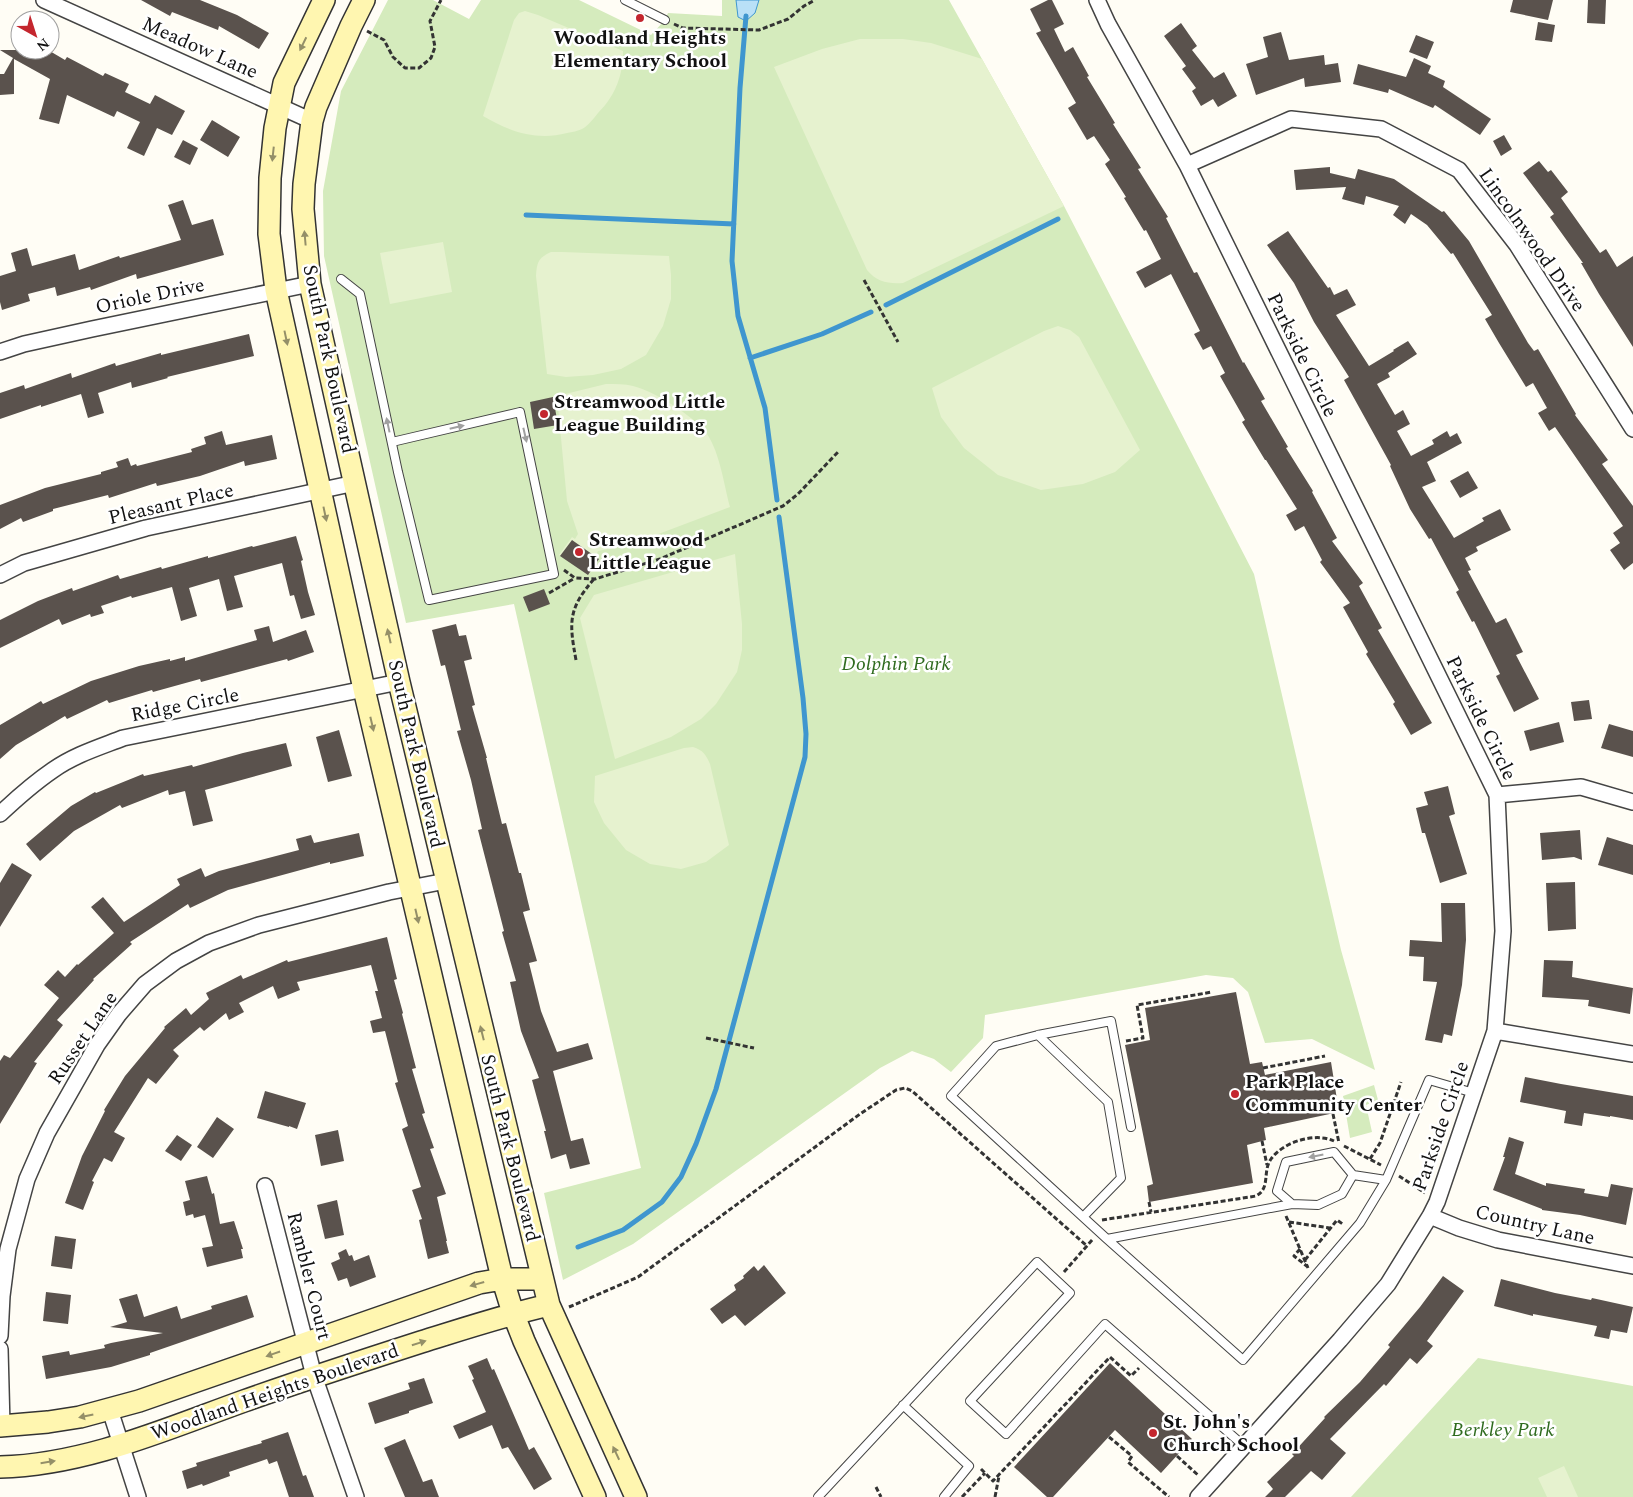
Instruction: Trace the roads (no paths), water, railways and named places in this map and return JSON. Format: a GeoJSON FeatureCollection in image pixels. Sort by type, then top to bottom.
{"type":"FeatureCollection","features":[{"type":"Feature","properties":{"kind":"street","name":"Meadow Lane"},"geometry":{"type":"LineString","coordinates":[[44,0],[312,121]]}},
{"type":"Feature","properties":{"kind":"street","name":"South Park Boulevard"},"geometry":{"type":"LineString","coordinates":[[324,0],[284,83],[280,106],[274,146],[269,209],[269,234],[276,290],[364,689],[503,1278],[513,1313],[595,1497]]}},
{"type":"Feature","properties":{"kind":"street","name":"South Park Boulevard"},"geometry":{"type":"LineString","coordinates":[[364,0],[316,106],[312,121],[304,184],[303,209],[310,284],[399,682],[550,1309],[636,1497]]}},
{"type":"Feature","properties":{"kind":"street","name":"Parkside Circle"},"geometry":{"type":"LineString","coordinates":[[1097,0],[1108,24],[1187,165],[1497,795],[1503,931],[1495,1031],[1437,1202],[1388,1284],[1198,1497]]}},
{"type":"Feature","properties":{"kind":"street","name":"Lincolnwood Drive"},"geometry":{"type":"LineString","coordinates":[[1187,165],[1291,118],[1381,129],[1459,170],[1517,245],[1633,429]]}},
{"type":"Feature","properties":{"kind":"street","name":"Oriole Drive"},"geometry":{"type":"LineString","coordinates":[[0,352],[24,344],[92,329],[310,284]]}},
{"type":"Feature","properties":{"kind":"street","name":"Pleasant Place"},"geometry":{"type":"LineString","coordinates":[[0,575],[24,563],[146,528],[355,483]]}},
{"type":"Feature","properties":{"kind":"street","name":"Ridge Circle"},"geometry":{"type":"LineString","coordinates":[[0,814],[27,789],[54,769],[88,752],[123,738],[399,682]]}},
{"type":"Feature","properties":{"kind":"street"},"geometry":{"type":"LineString","coordinates":[[1497,795],[1581,788],[1633,802]]}},
{"type":"Feature","properties":{"kind":"street","name":"Russet Lane"},"geometry":{"type":"LineString","coordinates":[[0,1336],[2,1296],[8,1249],[27,1179],[47,1132],[98,1045],[119,1014],[145,984],[176,961],[208,943],[259,925],[446,881]]}},
{"type":"Feature","properties":{"kind":"street"},"geometry":{"type":"LineString","coordinates":[[1495,1031],[1633,1054]]}},
{"type":"Feature","properties":{"kind":"street","name":"Rambler Court"},"geometry":{"type":"LineString","coordinates":[[265,1186],[314,1376],[356,1497]]}},
{"type":"Feature","properties":{"kind":"street","name":"Country Lane"},"geometry":{"type":"LineString","coordinates":[[1430,1216],[1459,1228],[1498,1240],[1633,1266]]}},
{"type":"Feature","properties":{"kind":"street","name":"Woodland Heights Boulevard"},"geometry":{"type":"LineString","coordinates":[[1,1426],[64,1420],[110,1410],[480,1283],[503,1278],[542,1279]]}},
{"type":"Feature","properties":{"kind":"street","name":"Woodland Heights Boulevard"},"geometry":{"type":"LineString","coordinates":[[0,1467],[17,1467],[54,1462],[84,1455],[121,1444],[314,1376],[513,1313],[550,1309]]}},
{"type":"Feature","properties":{"kind":"street"},"geometry":{"type":"LineString","coordinates":[[0,1349],[1,1426]]}},
{"type":"Feature","properties":{"kind":"street"},"geometry":{"type":"LineString","coordinates":[[110,1410],[138,1497]]}},
{"type":"Feature","properties":{"kind":"lane"},"geometry":{"type":"LineString","coordinates":[[625,0],[665,20]]}},
{"type":"Feature","properties":{"kind":"lane"},"geometry":{"type":"LineString","coordinates":[[340,279],[360,294],[398,472],[429,600],[554,574],[520,412],[392,442]]}},
{"type":"Feature","properties":{"kind":"lane"},"geometry":{"type":"LineString","coordinates":[[1131,1128],[1111,1020],[996,1046],[951,1096],[1099,1232],[1243,1360],[1360,1223],[1386,1180],[1429,1080],[1474,1093]]}},
{"type":"Feature","properties":{"kind":"lane"},"geometry":{"type":"LineString","coordinates":[[1038,1035],[1108,1102],[1121,1178],[1083,1216]]}},
{"type":"Feature","properties":{"kind":"lane"},"geometry":{"type":"LineString","coordinates":[[1292,1204],[1277,1190],[1286,1162],[1334,1152],[1353,1175],[1386,1180]]}},
{"type":"Feature","properties":{"kind":"lane"},"geometry":{"type":"LineString","coordinates":[[1107,1239],[1292,1204],[1318,1205],[1342,1194],[1353,1175]]}},
{"type":"Feature","properties":{"kind":"lane"},"geometry":{"type":"LineString","coordinates":[[818,1497],[1036,1262],[1070,1293],[970,1402],[1006,1434],[1105,1324],[1244,1446]]}},
{"type":"Feature","properties":{"kind":"lane"},"geometry":{"type":"LineString","coordinates":[[903,1405],[969,1466],[944,1497]]}},
{"type":"Feature","properties":{"kind":"water"},"geometry":{"type":"Polygon","coordinates":[[[736,0],[759,0],[755,13],[746,21],[738,17],[736,0]]]}},
{"type":"Feature","properties":{"kind":"waterway"},"geometry":{"type":"LineString","coordinates":[[746,16],[740,88],[732,261],[738,316],[765,408],[777,500]]}},
{"type":"Feature","properties":{"kind":"waterway"},"geometry":{"type":"LineString","coordinates":[[526,215],[734,224]]}},
{"type":"Feature","properties":{"kind":"waterway"},"geometry":{"type":"LineString","coordinates":[[886,305],[1058,219]]}},
{"type":"Feature","properties":{"kind":"waterway"},"geometry":{"type":"LineString","coordinates":[[750,358],[822,334],[871,312]]}},
{"type":"Feature","properties":{"kind":"waterway"},"geometry":{"type":"LineString","coordinates":[[578,1247],[623,1230],[662,1202],[681,1177],[696,1144],[716,1089],[805,757],[806,734],[803,698],[779,517]]}},
{"type":"Feature","properties":{"kind":"place","name":"Woodland Heights Elementary School"},"geometry":{"type":"Point","coordinates":[640,18]}},
{"type":"Feature","properties":{"kind":"place","name":"Streamwood Little League Building"},"geometry":{"type":"Point","coordinates":[544,414]}},
{"type":"Feature","properties":{"kind":"place","name":"Streamwood Little League"},"geometry":{"type":"Point","coordinates":[579,552]}},
{"type":"Feature","properties":{"kind":"place","name":"Park Place Community Center"},"geometry":{"type":"Point","coordinates":[1235,1094]}},
{"type":"Feature","properties":{"kind":"place","name":"St. John's Church School"},"geometry":{"type":"Point","coordinates":[1153,1433]}},
{"type":"Feature","properties":{"kind":"park label","name":"Dolphin Park"},"geometry":{"type":"Point","coordinates":[896,664]}},
{"type":"Feature","properties":{"kind":"park label","name":"Berkley Park"},"geometry":{"type":"Point","coordinates":[1503,1430]}}]}
